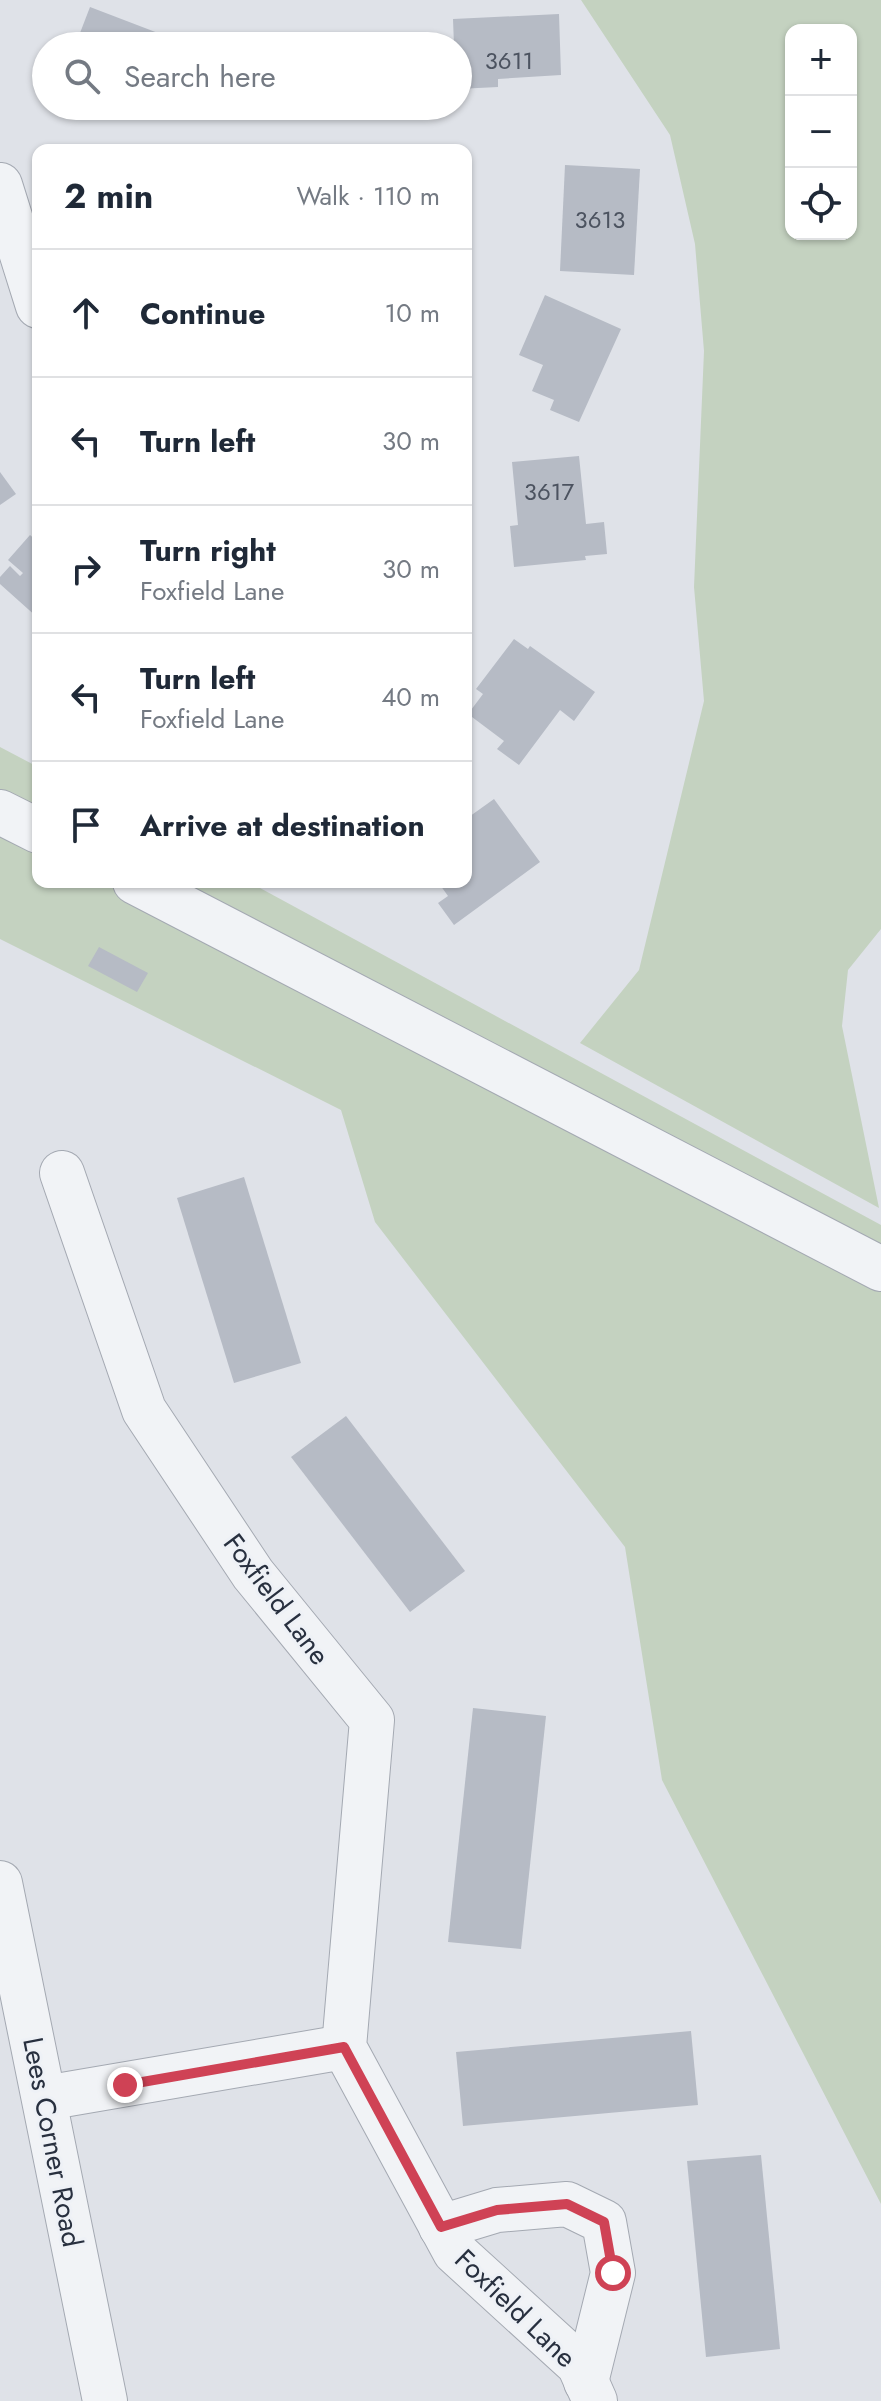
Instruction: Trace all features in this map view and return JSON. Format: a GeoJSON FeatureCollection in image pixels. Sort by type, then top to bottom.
{"type":"FeatureCollection","features":[{"type":"Feature","properties":{"kind":"street"},"geometry":{"type":"LineString","coordinates":[[0,185],[32,287]]}},
{"type":"Feature","properties":{"kind":"street"},"geometry":{"type":"LineString","coordinates":[[0,812],[32,828]]}},
{"type":"Feature","properties":{"kind":"street"},"geometry":{"type":"LineString","coordinates":[[147,888],[881,1269]]}},
{"type":"Feature","properties":{"kind":"street","name":"Foxfield Lane"},"geometry":{"type":"LineString","coordinates":[[62,1173],[144,1410],[253,1574],[372,1720],[344,2047],[455,2252],[579,2365],[591,2391]]}},
{"type":"Feature","properties":{"kind":"street","name":"Lees Corner Road"},"geometry":{"type":"LineString","coordinates":[[0,1883],[105,2401]]}},
{"type":"Feature","properties":{"kind":"street"},"geometry":{"type":"LineString","coordinates":[[45,2098],[344,2047]]}},
{"type":"Feature","properties":{"kind":"street"},"geometry":{"type":"LineString","coordinates":[[441,2227],[497,2210],[567,2204],[604,2222],[613,2273],[591,2391]]}},
{"type":"Feature","properties":{"kind":"green space"},"geometry":{"type":"Polygon","coordinates":[[[581,0],[881,0],[881,929],[848,970],[842,1026],[879,1208],[580,1043],[639,970],[704,701],[694,587],[704,351],[695,244],[670,135],[581,0]]]}},
{"type":"Feature","properties":{"kind":"green space"},"geometry":{"type":"Polygon","coordinates":[[[0,747],[32,764],[32,888],[260,888],[881,1225],[881,2204],[662,1780],[625,1547],[375,1222],[341,1110],[0,939],[0,747]]]}},
{"type":"Feature","properties":{"kind":"building"},"geometry":{"type":"Polygon","coordinates":[[[90,7],[155,32],[80,32],[90,7]]]}},
{"type":"Feature","properties":{"kind":"building"},"geometry":{"type":"Polygon","coordinates":[[[559,14],[561,75],[498,79],[498,87],[472,88],[472,32],[453,32],[453,19],[559,14]]]}},
{"type":"Feature","properties":{"kind":"building"},"geometry":{"type":"Polygon","coordinates":[[[565,165],[640,169],[634,275],[560,271],[565,165]]]}},
{"type":"Feature","properties":{"kind":"building"},"geometry":{"type":"Polygon","coordinates":[[[545,295],[621,329],[579,422],[550,410],[554,400],[532,391],[543,365],[519,355],[545,295]]]}},
{"type":"Feature","properties":{"kind":"building"},"geometry":{"type":"Polygon","coordinates":[[[579,456],[586,524],[604,522],[607,554],[585,556],[586,560],[514,567],[510,526],[518,525],[512,462],[579,456]]]}},
{"type":"Feature","properties":{"kind":"building"},"geometry":{"type":"Polygon","coordinates":[[[0,472],[16,494],[0,505],[0,472]]]}},
{"type":"Feature","properties":{"kind":"building"},"geometry":{"type":"Polygon","coordinates":[[[30,535],[32,537],[32,613],[0,584],[0,577],[10,566],[20,576],[23,573],[8,560],[30,535]]]}},
{"type":"Feature","properties":{"kind":"building"},"geometry":{"type":"Polygon","coordinates":[[[514,639],[528,649],[530,646],[595,692],[574,721],[560,710],[519,765],[497,749],[504,741],[472,717],[472,709],[483,694],[476,689],[514,639]]]}},
{"type":"Feature","properties":{"kind":"building"},"geometry":{"type":"Polygon","coordinates":[[[494,799],[540,862],[454,925],[438,903],[448,896],[442,888],[472,888],[472,815],[494,799]]]}},
{"type":"Feature","properties":{"kind":"building"},"geometry":{"type":"Polygon","coordinates":[[[99,947],[148,973],[137,992],[88,966],[99,947]]]}},
{"type":"Feature","properties":{"kind":"building"},"geometry":{"type":"Polygon","coordinates":[[[244,1177],[301,1363],[234,1383],[177,1198],[244,1177]]]}},
{"type":"Feature","properties":{"kind":"building"},"geometry":{"type":"Polygon","coordinates":[[[346,1416],[465,1571],[410,1612],[291,1457],[346,1416]]]}},
{"type":"Feature","properties":{"kind":"building"},"geometry":{"type":"Polygon","coordinates":[[[473,1708],[546,1716],[521,1949],[448,1942],[473,1708]]]}},
{"type":"Feature","properties":{"kind":"building"},"geometry":{"type":"Polygon","coordinates":[[[691,2031],[698,2105],[463,2126],[456,2052],[691,2031]]]}},
{"type":"Feature","properties":{"kind":"building"},"geometry":{"type":"Polygon","coordinates":[[[761,2155],[780,2349],[706,2357],[687,2161],[761,2155]]]}},
{"type":"Feature","properties":{"kind":"route"},"geometry":{"type":"LineString","coordinates":[[125,2085],[344,2047],[441,2227],[497,2210],[567,2204],[604,2222],[613,2273]]}}]}
